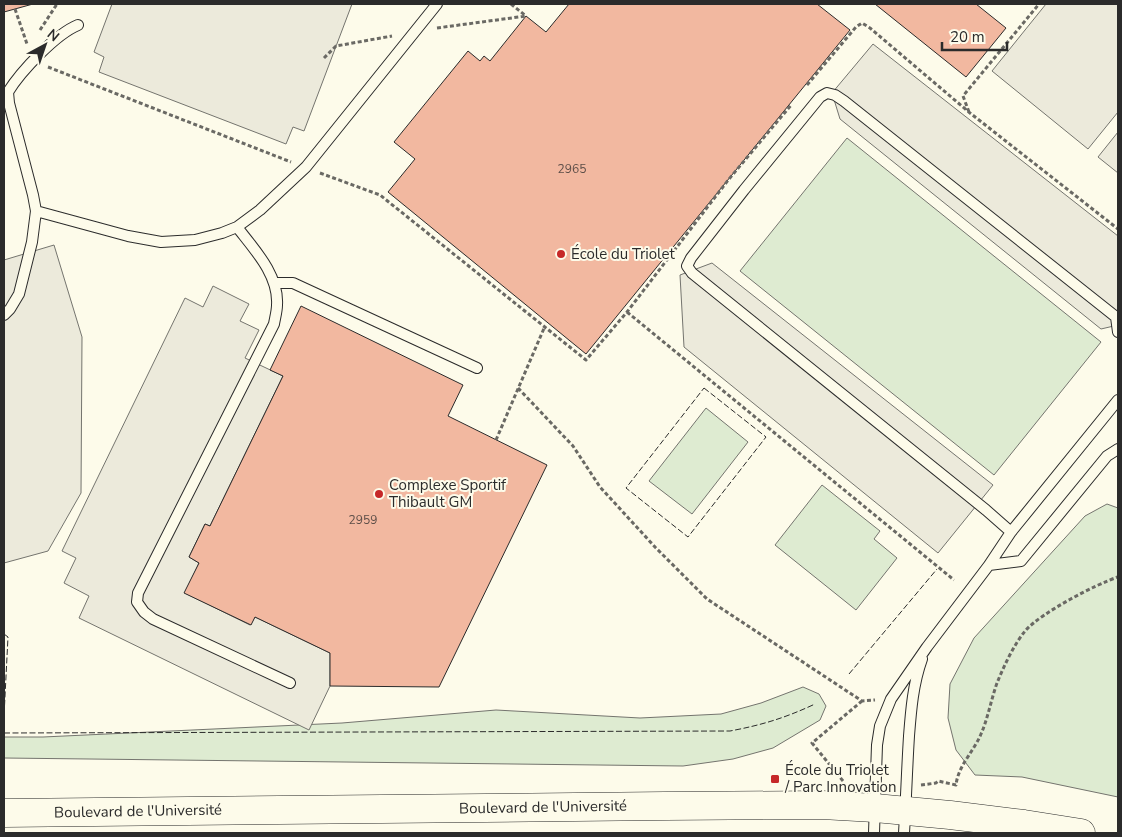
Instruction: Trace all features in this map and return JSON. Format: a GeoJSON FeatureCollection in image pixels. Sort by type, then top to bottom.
{"type":"FeatureCollection","features":[{"type":"Feature","properties":{"kind":"main road","name":"Boulevard de l'Université"},"geometry":{"type":"LineString","coordinates":[[4,813],[822,806],[874,821],[1024,824],[1082,833]]}},
{"type":"Feature","properties":{"kind":"lane"},"geometry":{"type":"LineString","coordinates":[[36,211],[128,236],[161,242],[195,240],[236,227],[260,210],[306,167],[437,4]]}},
{"type":"Feature","properties":{"kind":"lane"},"geometry":{"type":"LineString","coordinates":[[4,315],[10,309],[18,294],[32,242],[36,211],[34,195],[8,92],[38,57],[63,33],[78,25]]}},
{"type":"Feature","properties":{"kind":"lane"},"geometry":{"type":"LineString","coordinates":[[1011,532],[692,273],[687,266],[691,258],[820,98],[827,93],[835,95],[844,101],[1116,317],[1118,332]]}},
{"type":"Feature","properties":{"kind":"lane"},"geometry":{"type":"LineString","coordinates":[[236,227],[262,259],[275,283],[278,304],[274,324],[138,593],[137,602],[144,612],[153,619],[290,683]]}},
{"type":"Feature","properties":{"kind":"lane"},"geometry":{"type":"LineString","coordinates":[[275,283],[293,283],[477,368]]}},
{"type":"Feature","properties":{"kind":"lane"},"geometry":{"type":"LineString","coordinates":[[874,821],[877,745],[883,717],[891,699],[1011,532],[1118,400]]}},
{"type":"Feature","properties":{"kind":"lane"},"geometry":{"type":"LineString","coordinates":[[989,565],[1021,562],[1107,456],[1118,449]]}},
{"type":"Feature","properties":{"kind":"lane"},"geometry":{"type":"LineString","coordinates":[[905,822],[910,723],[914,688],[917,672],[927,647]]}},
{"type":"Feature","properties":{"kind":"path"},"geometry":{"type":"LineString","coordinates":[[39,32],[57,4]]}},
{"type":"Feature","properties":{"kind":"path"},"geometry":{"type":"LineString","coordinates":[[511,4],[526,16]]}},
{"type":"Feature","properties":{"kind":"path"},"geometry":{"type":"LineString","coordinates":[[970,113],[963,96],[1039,4]]}},
{"type":"Feature","properties":{"kind":"path"},"geometry":{"type":"LineString","coordinates":[[15,9],[29,48],[48,67],[380,195],[586,360],[627,312],[729,179],[792,103]]}},
{"type":"Feature","properties":{"kind":"path"},"geometry":{"type":"LineString","coordinates":[[805,88],[856,27],[862,23],[970,113],[1118,229]]}},
{"type":"Feature","properties":{"kind":"path"},"geometry":{"type":"LineString","coordinates":[[26,42],[33,37]]}},
{"type":"Feature","properties":{"kind":"path"},"geometry":{"type":"LineString","coordinates":[[627,312],[954,580]]}},
{"type":"Feature","properties":{"kind":"path"},"geometry":{"type":"LineString","coordinates":[[496,440],[545,326]]}},
{"type":"Feature","properties":{"kind":"path"},"geometry":{"type":"LineString","coordinates":[[518,388],[574,446],[600,487],[655,547],[707,599],[862,701],[812,743],[842,780]]}},
{"type":"Feature","properties":{"kind":"path"},"geometry":{"type":"LineString","coordinates":[[936,783],[938,781],[956,785],[968,757],[981,735],[997,682],[1015,645],[1028,628],[1050,611],[1118,577]]}},
{"type":"Feature","properties":{"kind":"green space"},"geometry":{"type":"Polygon","coordinates":[[[847,138],[1101,342],[994,475],[740,271],[847,138]]]}},
{"type":"Feature","properties":{"kind":"green space"},"geometry":{"type":"Polygon","coordinates":[[[706,408],[748,442],[692,514],[649,481],[706,408]]]}},
{"type":"Feature","properties":{"kind":"green space"},"geometry":{"type":"Polygon","coordinates":[[[822,485],[880,531],[874,539],[897,558],[856,610],[775,545],[822,485]]]}},
{"type":"Feature","properties":{"kind":"green space"},"geometry":{"type":"Polygon","coordinates":[[[1107,504],[1118,508],[1118,797],[1022,777],[975,775],[956,750],[948,718],[950,684],[974,638],[1085,516],[1107,504]]]}},
{"type":"Feature","properties":{"kind":"green space"},"geometry":{"type":"Polygon","coordinates":[[[803,687],[819,694],[826,706],[820,720],[773,748],[733,759],[683,766],[4,758],[4,737],[43,737],[342,723],[496,710],[640,718],[721,714],[761,703],[803,687]]]}},
{"type":"Feature","properties":{"kind":"shaded area"},"geometry":{"type":"Polygon","coordinates":[[[112,4],[352,4],[304,131],[293,127],[286,144],[99,72],[104,57],[94,52],[112,4]]]}},
{"type":"Feature","properties":{"kind":"shaded area"},"geometry":{"type":"Polygon","coordinates":[[[1046,4],[1118,4],[1118,112],[1088,149],[992,71],[1046,4]]]}},
{"type":"Feature","properties":{"kind":"shaded area"},"geometry":{"type":"Polygon","coordinates":[[[873,44],[1118,236],[1118,325],[1101,329],[840,119],[832,93],[873,44]]]}},
{"type":"Feature","properties":{"kind":"shaded area"},"geometry":{"type":"Polygon","coordinates":[[[1118,132],[1118,173],[1098,157],[1118,132]]]}},
{"type":"Feature","properties":{"kind":"shaded area"},"geometry":{"type":"Polygon","coordinates":[[[54,245],[82,337],[81,493],[48,551],[4,563],[4,260],[54,245]]]}},
{"type":"Feature","properties":{"kind":"shaded area"},"geometry":{"type":"Polygon","coordinates":[[[712,263],[993,485],[938,553],[684,347],[680,275],[712,263]]]}},
{"type":"Feature","properties":{"kind":"shaded area"},"geometry":{"type":"Polygon","coordinates":[[[213,286],[249,304],[240,321],[259,330],[245,358],[283,376],[210,526],[205,524],[189,557],[199,563],[185,593],[250,625],[255,617],[330,653],[330,686],[309,730],[79,618],[89,596],[64,583],[76,558],[62,551],[185,298],[203,307],[213,286]]]}},
{"type":"Feature","properties":{"kind":"building"},"geometry":{"type":"Polygon","coordinates":[[[4,4],[33,4],[4,12],[4,4]]]}},
{"type":"Feature","properties":{"kind":"building"},"geometry":{"type":"Polygon","coordinates":[[[569,4],[817,4],[850,30],[586,354],[388,192],[415,159],[394,142],[468,51],[480,61],[484,56],[490,61],[526,16],[546,32],[569,4]]]}},
{"type":"Feature","properties":{"kind":"building"},"geometry":{"type":"Polygon","coordinates":[[[875,4],[976,4],[1006,28],[966,77],[875,4]]]}},
{"type":"Feature","properties":{"kind":"building","name":"Complexe Sportif Thibault GM"},"geometry":{"type":"Polygon","coordinates":[[[301,306],[463,385],[448,416],[547,465],[439,687],[330,686],[330,653],[255,617],[251,625],[184,593],[199,563],[189,557],[205,524],[210,526],[283,376],[270,370],[301,306]]]}},
{"type":"Feature","properties":{"kind":"fence"},"geometry":{"type":"LineString","coordinates":[[704,388],[766,437],[688,537],[626,488],[704,388]]}},
{"type":"Feature","properties":{"kind":"fence"},"geometry":{"type":"LineString","coordinates":[[849,674],[937,569]]}},
{"type":"Feature","properties":{"kind":"fence"},"geometry":{"type":"LineString","coordinates":[[4,634],[8,637],[4,716]]}},
{"type":"Feature","properties":{"kind":"fence"},"geometry":{"type":"LineString","coordinates":[[4,733],[730,731],[773,720],[815,704]]}},
{"type":"Feature","properties":{"kind":"place","name":"École du Triolet"},"geometry":{"type":"Point","coordinates":[561,254]}},
{"type":"Feature","properties":{"kind":"place","name":"Complexe Sportif Thibault GM"},"geometry":{"type":"Point","coordinates":[379,494]}},
{"type":"Feature","properties":{"kind":"place","name":"École du Triolet / Parc Innovation"},"geometry":{"type":"Point","coordinates":[775,779]}}]}
